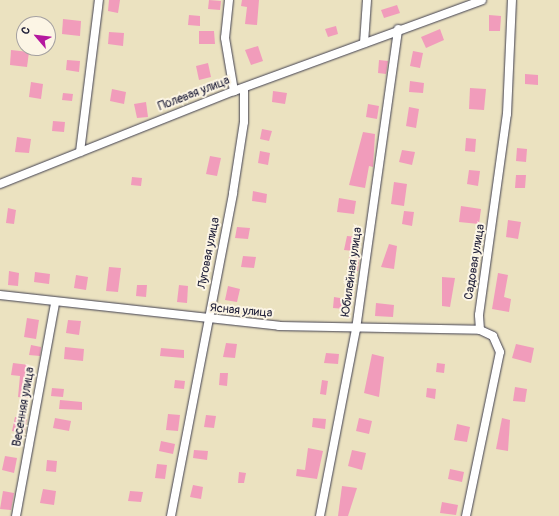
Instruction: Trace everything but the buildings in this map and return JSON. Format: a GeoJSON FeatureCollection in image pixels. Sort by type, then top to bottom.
{"type":"FeatureCollection","features":[{"type":"Feature","properties":{"kind":"street"},"geometry":{"type":"LineString","coordinates":[[80,152],[99,0]]}},
{"type":"Feature","properties":{"kind":"street"},"geometry":{"type":"LineString","coordinates":[[229,0],[225,45],[234,91]]}},
{"type":"Feature","properties":{"kind":"street"},"geometry":{"type":"LineString","coordinates":[[364,43],[367,0]]}},
{"type":"Feature","properties":{"kind":"street","name":"Полевая улица"},"geometry":{"type":"LineString","coordinates":[[0,184],[234,91],[398,29],[482,0]]}},
{"type":"Feature","properties":{"kind":"street","name":"Садовая улица"},"geometry":{"type":"LineString","coordinates":[[480,330],[479,314],[508,114],[512,0]]}},
{"type":"Feature","properties":{"kind":"street","name":"Юбилейная улица"},"geometry":{"type":"LineString","coordinates":[[320,516],[356,329],[398,29]]}},
{"type":"Feature","properties":{"kind":"street","name":"Луговая улица"},"geometry":{"type":"LineString","coordinates":[[171,516],[244,122],[244,88]]}},
{"type":"Feature","properties":{"kind":"street","name":"Ясная улица"},"geometry":{"type":"LineString","coordinates":[[0,295],[55,303],[208,320],[356,329],[480,330]]}},
{"type":"Feature","properties":{"kind":"street","name":"Весенняя улица"},"geometry":{"type":"LineString","coordinates":[[16,516],[55,303]]}},
{"type":"Feature","properties":{"kind":"street"},"geometry":{"type":"LineString","coordinates":[[466,516],[500,352],[493,336],[480,330]]}}]}
